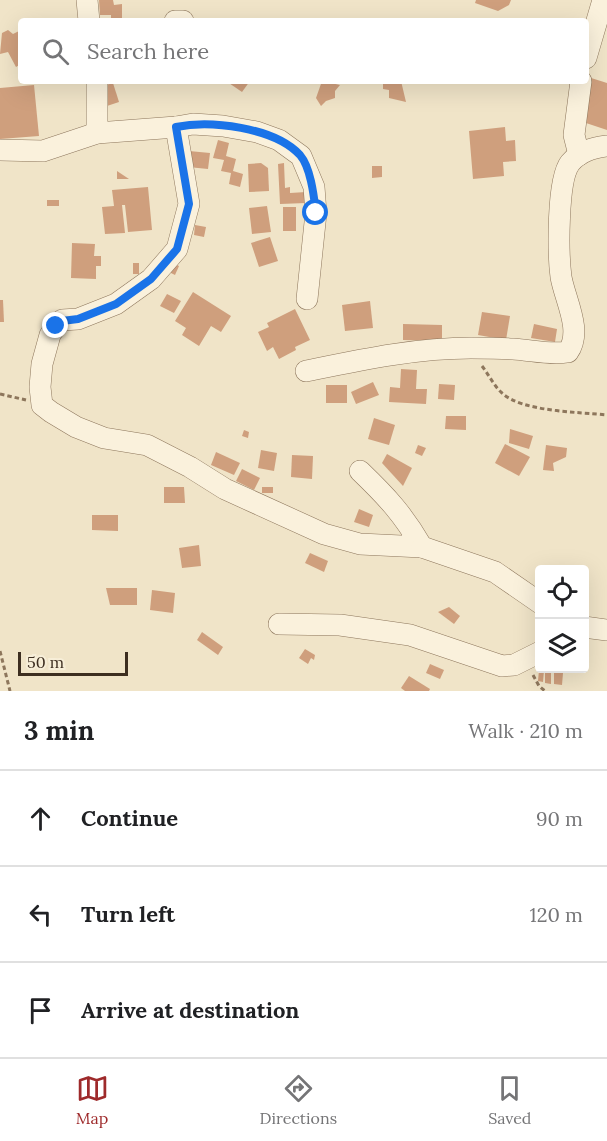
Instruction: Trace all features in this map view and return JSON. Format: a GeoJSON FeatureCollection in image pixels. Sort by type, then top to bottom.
{"type":"FeatureCollection","features":[{"type":"Feature","properties":{"kind":"street"},"geometry":{"type":"LineString","coordinates":[[87,0],[89,18]]}},
{"type":"Feature","properties":{"kind":"street"},"geometry":{"type":"LineString","coordinates":[[589,48],[603,0]]}},
{"type":"Feature","properties":{"kind":"street"},"geometry":{"type":"LineString","coordinates":[[97,84],[97,132]]}},
{"type":"Feature","properties":{"kind":"street"},"geometry":{"type":"LineString","coordinates":[[579,155],[574,135],[581,84]]}},
{"type":"Feature","properties":{"kind":"street"},"geometry":{"type":"LineString","coordinates":[[0,150],[43,152],[97,132],[193,124],[257,132],[279,140],[301,156],[314,187],[316,213],[307,299]]}},
{"type":"Feature","properties":{"kind":"street"},"geometry":{"type":"LineString","coordinates":[[176,127],[189,204],[177,249],[151,279],[116,304],[78,319],[62,321],[56,326],[50,335],[42,364],[40,387],[42,405],[76,426],[104,438],[147,445],[190,467],[225,489],[324,534],[360,544],[422,547],[495,572],[535,600]]}},
{"type":"Feature","properties":{"kind":"street"},"geometry":{"type":"LineString","coordinates":[[306,371],[368,358],[422,351],[468,348],[511,349],[556,354],[568,352],[574,344],[575,333],[561,277],[559,232],[563,181],[569,164],[579,155],[592,148],[607,146]]}},
{"type":"Feature","properties":{"kind":"street"},"geometry":{"type":"LineString","coordinates":[[360,471],[393,503],[408,522],[422,547]]}},
{"type":"Feature","properties":{"kind":"street"},"geometry":{"type":"LineString","coordinates":[[279,624],[340,625],[410,635],[502,666],[514,665],[534,655]]}},
{"type":"Feature","properties":{"kind":"street"},"geometry":{"type":"LineString","coordinates":[[589,628],[607,630]]}},
{"type":"Feature","properties":{"kind":"path"},"geometry":{"type":"LineString","coordinates":[[468,348],[502,393],[512,400],[544,409],[607,415]]}},
{"type":"Feature","properties":{"kind":"path"},"geometry":{"type":"LineString","coordinates":[[0,394],[42,405]]}},
{"type":"Feature","properties":{"kind":"path"},"geometry":{"type":"LineString","coordinates":[[0,651],[10,691]]}},
{"type":"Feature","properties":{"kind":"path"},"geometry":{"type":"LineString","coordinates":[[534,655],[534,678],[539,687],[545,691]]}},
{"type":"Feature","properties":{"kind":"building"},"geometry":{"type":"Polygon","coordinates":[[[99,0],[113,0],[114,5],[122,4],[122,18],[100,15],[99,0]]]}},
{"type":"Feature","properties":{"kind":"building"},"geometry":{"type":"Polygon","coordinates":[[[476,0],[511,0],[509,5],[498,11],[475,3],[476,0]]]}},
{"type":"Feature","properties":{"kind":"building"},"geometry":{"type":"Polygon","coordinates":[[[8,30],[13,34],[18,32],[18,66],[16,67],[8,52],[0,54],[2,33],[8,30]]]}},
{"type":"Feature","properties":{"kind":"building"},"geometry":{"type":"Polygon","coordinates":[[[589,77],[607,83],[607,130],[586,123],[589,77]]]}},
{"type":"Feature","properties":{"kind":"building"},"geometry":{"type":"Polygon","coordinates":[[[113,84],[119,102],[107,106],[102,86],[113,84]]]}},
{"type":"Feature","properties":{"kind":"building"},"geometry":{"type":"Polygon","coordinates":[[[230,84],[248,84],[242,92],[230,84]]]}},
{"type":"Feature","properties":{"kind":"building"},"geometry":{"type":"Polygon","coordinates":[[[321,84],[340,85],[335,91],[335,98],[326,101],[321,106],[316,98],[321,84]]]}},
{"type":"Feature","properties":{"kind":"building"},"geometry":{"type":"Polygon","coordinates":[[[383,84],[402,84],[406,102],[389,98],[389,90],[383,89],[383,84]]]}},
{"type":"Feature","properties":{"kind":"building"},"geometry":{"type":"Polygon","coordinates":[[[34,85],[39,136],[0,139],[0,88],[34,85]]]}},
{"type":"Feature","properties":{"kind":"building"},"geometry":{"type":"Polygon","coordinates":[[[505,127],[506,141],[515,140],[516,161],[503,162],[504,176],[473,179],[469,131],[505,127]]]}},
{"type":"Feature","properties":{"kind":"building"},"geometry":{"type":"Polygon","coordinates":[[[218,140],[229,143],[226,156],[236,159],[233,171],[243,174],[240,187],[229,184],[231,173],[221,171],[224,160],[213,158],[218,140]]]}},
{"type":"Feature","properties":{"kind":"building"},"geometry":{"type":"Polygon","coordinates":[[[189,151],[210,153],[208,169],[188,167],[189,151]]]}},
{"type":"Feature","properties":{"kind":"building"},"geometry":{"type":"Polygon","coordinates":[[[261,163],[268,168],[269,191],[249,192],[248,164],[261,163]]]}},
{"type":"Feature","properties":{"kind":"building"},"geometry":{"type":"Polygon","coordinates":[[[284,163],[285,188],[290,187],[290,193],[306,192],[306,203],[280,204],[278,164],[284,163]]]}},
{"type":"Feature","properties":{"kind":"building"},"geometry":{"type":"Polygon","coordinates":[[[372,166],[382,166],[382,177],[372,178],[372,166]]]}},
{"type":"Feature","properties":{"kind":"building"},"geometry":{"type":"Polygon","coordinates":[[[117,171],[129,179],[117,179],[117,171]]]}},
{"type":"Feature","properties":{"kind":"building"},"geometry":{"type":"Polygon","coordinates":[[[148,187],[152,230],[128,232],[125,205],[122,205],[125,233],[105,234],[102,207],[114,206],[112,190],[148,187]]]}},
{"type":"Feature","properties":{"kind":"building"},"geometry":{"type":"Polygon","coordinates":[[[47,200],[59,200],[59,206],[47,206],[47,200]]]}},
{"type":"Feature","properties":{"kind":"building"},"geometry":{"type":"Polygon","coordinates":[[[267,206],[271,232],[252,234],[249,208],[267,206]]]}},
{"type":"Feature","properties":{"kind":"building"},"geometry":{"type":"Polygon","coordinates":[[[283,207],[296,207],[296,231],[283,231],[283,207]]]}},
{"type":"Feature","properties":{"kind":"building"},"geometry":{"type":"Polygon","coordinates":[[[195,225],[206,227],[204,237],[194,235],[195,225]]]}},
{"type":"Feature","properties":{"kind":"building"},"geometry":{"type":"Polygon","coordinates":[[[270,237],[278,261],[259,267],[251,243],[270,237]]]}},
{"type":"Feature","properties":{"kind":"building"},"geometry":{"type":"Polygon","coordinates":[[[72,243],[95,244],[94,256],[101,256],[101,266],[96,266],[96,279],[71,278],[72,243]]]}},
{"type":"Feature","properties":{"kind":"building"},"geometry":{"type":"Polygon","coordinates":[[[133,263],[139,263],[139,274],[133,274],[133,263]]]}},
{"type":"Feature","properties":{"kind":"building"},"geometry":{"type":"Polygon","coordinates":[[[173,263],[179,266],[175,275],[169,272],[173,263]]]}},
{"type":"Feature","properties":{"kind":"building"},"geometry":{"type":"Polygon","coordinates":[[[193,292],[231,316],[221,332],[211,326],[199,346],[182,335],[186,328],[175,321],[193,292]]]}},
{"type":"Feature","properties":{"kind":"building"},"geometry":{"type":"Polygon","coordinates":[[[167,294],[181,301],[174,313],[160,306],[167,294]]]}},
{"type":"Feature","properties":{"kind":"building"},"geometry":{"type":"Polygon","coordinates":[[[0,300],[3,300],[4,322],[0,322],[0,300]]]}},
{"type":"Feature","properties":{"kind":"building"},"geometry":{"type":"Polygon","coordinates":[[[370,301],[373,328],[345,331],[342,305],[370,301]]]}},
{"type":"Feature","properties":{"kind":"building"},"geometry":{"type":"Polygon","coordinates":[[[295,309],[310,340],[295,347],[296,350],[279,359],[273,347],[267,351],[258,332],[269,327],[267,323],[295,309]]]}},
{"type":"Feature","properties":{"kind":"building"},"geometry":{"type":"Polygon","coordinates":[[[482,312],[510,316],[506,340],[478,335],[482,312]]]}},
{"type":"Feature","properties":{"kind":"building"},"geometry":{"type":"Polygon","coordinates":[[[403,324],[442,325],[442,341],[403,340],[403,324]]]}},
{"type":"Feature","properties":{"kind":"building"},"geometry":{"type":"Polygon","coordinates":[[[534,324],[557,329],[555,342],[531,338],[534,324]]]}},
{"type":"Feature","properties":{"kind":"building"},"geometry":{"type":"Polygon","coordinates":[[[401,369],[417,370],[416,389],[427,389],[426,404],[389,402],[390,387],[400,388],[401,369]]]}},
{"type":"Feature","properties":{"kind":"building"},"geometry":{"type":"Polygon","coordinates":[[[373,382],[379,395],[356,404],[351,392],[373,382]]]}},
{"type":"Feature","properties":{"kind":"building"},"geometry":{"type":"Polygon","coordinates":[[[439,384],[455,385],[454,400],[438,399],[439,384]]]}},
{"type":"Feature","properties":{"kind":"building"},"geometry":{"type":"Polygon","coordinates":[[[326,385],[347,385],[347,403],[326,403],[326,385]]]}},
{"type":"Feature","properties":{"kind":"building"},"geometry":{"type":"Polygon","coordinates":[[[446,416],[466,416],[466,430],[445,429],[446,416]]]}},
{"type":"Feature","properties":{"kind":"building"},"geometry":{"type":"Polygon","coordinates":[[[374,418],[395,425],[389,445],[368,439],[374,418]]]}},
{"type":"Feature","properties":{"kind":"building"},"geometry":{"type":"Polygon","coordinates":[[[510,429],[533,436],[529,449],[509,443],[510,429]]]}},
{"type":"Feature","properties":{"kind":"building"},"geometry":{"type":"Polygon","coordinates":[[[244,430],[249,432],[248,438],[242,436],[244,430]]]}},
{"type":"Feature","properties":{"kind":"building"},"geometry":{"type":"Polygon","coordinates":[[[505,444],[530,457],[519,476],[495,463],[505,444]]]}},
{"type":"Feature","properties":{"kind":"building"},"geometry":{"type":"Polygon","coordinates":[[[418,445],[426,448],[422,456],[415,453],[418,445]]]}},
{"type":"Feature","properties":{"kind":"building"},"geometry":{"type":"Polygon","coordinates":[[[546,445],[567,448],[566,457],[553,463],[554,471],[543,470],[546,445]]]}},
{"type":"Feature","properties":{"kind":"building"},"geometry":{"type":"Polygon","coordinates":[[[261,450],[277,453],[274,471],[258,468],[261,450]]]}},
{"type":"Feature","properties":{"kind":"building"},"geometry":{"type":"Polygon","coordinates":[[[216,452],[240,463],[234,475],[211,465],[216,452]]]}},
{"type":"Feature","properties":{"kind":"building"},"geometry":{"type":"Polygon","coordinates":[[[387,454],[412,468],[403,486],[382,463],[387,454]]]}},
{"type":"Feature","properties":{"kind":"building"},"geometry":{"type":"Polygon","coordinates":[[[292,455],[313,456],[312,479],[291,477],[292,455]]]}},
{"type":"Feature","properties":{"kind":"building"},"geometry":{"type":"Polygon","coordinates":[[[242,469],[260,478],[254,490],[236,481],[242,469]]]}},
{"type":"Feature","properties":{"kind":"building"},"geometry":{"type":"Polygon","coordinates":[[[164,487],[184,487],[185,503],[164,503],[164,487]]]}},
{"type":"Feature","properties":{"kind":"building"},"geometry":{"type":"Polygon","coordinates":[[[262,487],[273,487],[273,493],[262,493],[262,487]]]}},
{"type":"Feature","properties":{"kind":"building"},"geometry":{"type":"Polygon","coordinates":[[[359,509],[373,515],[369,527],[354,522],[359,509]]]}},
{"type":"Feature","properties":{"kind":"building"},"geometry":{"type":"Polygon","coordinates":[[[92,515],[118,515],[118,531],[92,530],[92,515]]]}},
{"type":"Feature","properties":{"kind":"building"},"geometry":{"type":"Polygon","coordinates":[[[199,545],[201,566],[182,568],[179,548],[199,545]]]}},
{"type":"Feature","properties":{"kind":"building"},"geometry":{"type":"Polygon","coordinates":[[[310,553],[328,561],[324,572],[305,563],[310,553]]]}},
{"type":"Feature","properties":{"kind":"building"},"geometry":{"type":"Polygon","coordinates":[[[106,588],[137,588],[137,605],[110,605],[106,588]]]}},
{"type":"Feature","properties":{"kind":"building"},"geometry":{"type":"Polygon","coordinates":[[[152,590],[175,593],[173,613],[150,610],[152,590]]]}},
{"type":"Feature","properties":{"kind":"building"},"geometry":{"type":"Polygon","coordinates":[[[449,607],[460,616],[454,624],[438,612],[449,607]]]}},
{"type":"Feature","properties":{"kind":"building"},"geometry":{"type":"Polygon","coordinates":[[[202,632],[223,647],[218,655],[197,640],[202,632]]]}},
{"type":"Feature","properties":{"kind":"building"},"geometry":{"type":"Polygon","coordinates":[[[305,649],[315,655],[314,660],[311,658],[308,664],[299,658],[305,649]]]}},
{"type":"Feature","properties":{"kind":"building"},"geometry":{"type":"Polygon","coordinates":[[[430,664],[444,670],[440,679],[426,673],[430,664]]]}},
{"type":"Feature","properties":{"kind":"building"},"geometry":{"type":"Polygon","coordinates":[[[539,673],[544,673],[543,682],[538,681],[539,673]]]}},
{"type":"Feature","properties":{"kind":"building"},"geometry":{"type":"Polygon","coordinates":[[[545,673],[551,673],[551,684],[545,683],[545,673]]]}},
{"type":"Feature","properties":{"kind":"building"},"geometry":{"type":"Polygon","coordinates":[[[554,673],[563,673],[562,685],[554,684],[554,673]]]}},
{"type":"Feature","properties":{"kind":"building"},"geometry":{"type":"Polygon","coordinates":[[[409,676],[430,689],[429,691],[405,691],[401,688],[409,676]]]}},
{"type":"Feature","properties":{"kind":"route"},"geometry":{"type":"LineString","coordinates":[[56,326],[62,321],[78,319],[116,304],[151,279],[177,249],[189,204],[186,175],[176,127],[193,124],[223,126],[257,132],[279,140],[301,156],[314,187],[316,213]]}}]}
